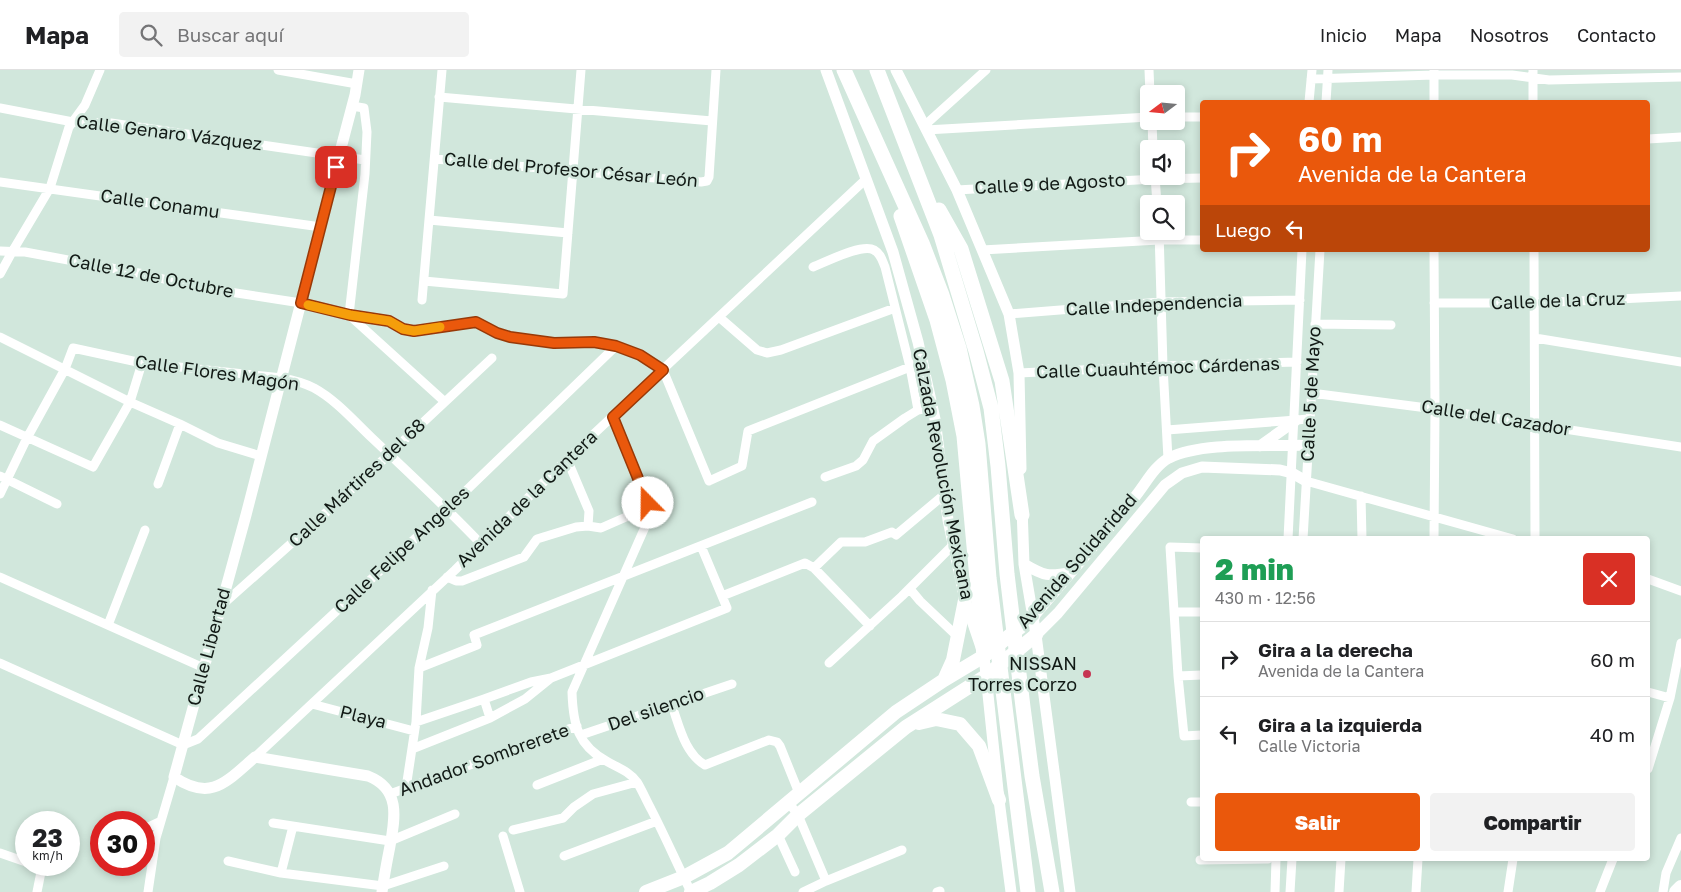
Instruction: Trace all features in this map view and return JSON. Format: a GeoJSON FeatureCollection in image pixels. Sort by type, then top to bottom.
{"type":"FeatureCollection","features":[{"type":"Feature","properties":{"kind":"main road","name":"Calzada Revolución Mexicana"},"geometry":{"type":"LineString","coordinates":[[844,70],[922,243],[942,295],[958,348],[972,406],[978,444],[989,578],[1028,892]]}},
{"type":"Feature","properties":{"kind":"main road"},"geometry":{"type":"LineString","coordinates":[[877,70],[941,235],[991,408],[1007,574],[1023,707],[1032,776],[1052,892]]}},
{"type":"Feature","properties":{"kind":"main road"},"geometry":{"type":"LineString","coordinates":[[883,160],[936,320],[953,380],[964,436],[984,656]]}},
{"type":"Feature","properties":{"kind":"main road"},"geometry":{"type":"LineString","coordinates":[[920,180],[961,249],[982,313],[1002,381],[1022,515]]}},
{"type":"Feature","properties":{"kind":"main road"},"geometry":{"type":"LineString","coordinates":[[944,680],[953,660],[965,600]]}},
{"type":"Feature","properties":{"kind":"main road","name":"Avenida Solidaridad"},"geometry":{"type":"LineString","coordinates":[[646,892],[684,877],[728,853],[896,712],[984,656],[1033,617]]}},
{"type":"Feature","properties":{"kind":"main road","name":"Avenida Solidaridad"},"geometry":{"type":"LineString","coordinates":[[691,892],[739,865],[778,835],[798,815],[906,727],[986,676],[1036,635]]}},
{"type":"Feature","properties":{"kind":"main road"},"geometry":{"type":"LineString","coordinates":[[906,727],[936,719],[960,724],[979,746],[998,800]]}},
{"type":"Feature","properties":{"kind":"main road"},"geometry":{"type":"LineString","coordinates":[[1676,892],[1681,887]]}},
{"type":"Feature","properties":{"kind":"street"},"geometry":{"type":"LineString","coordinates":[[0,274],[50,188],[69,127],[85,105],[100,70]]}},
{"type":"Feature","properties":{"kind":"street"},"geometry":{"type":"LineString","coordinates":[[278,70],[357,84]]}},
{"type":"Feature","properties":{"kind":"street","name":"Calle Libertad"},"geometry":{"type":"LineString","coordinates":[[148,892],[156,838],[282,378],[352,106],[359,70]]}},
{"type":"Feature","properties":{"kind":"street"},"geometry":{"type":"LineString","coordinates":[[422,300],[442,70]]}},
{"type":"Feature","properties":{"kind":"street"},"geometry":{"type":"LineString","coordinates":[[424,281],[563,294],[581,70]]}},
{"type":"Feature","properties":{"kind":"street"},"geometry":{"type":"LineString","coordinates":[[439,97],[712,121],[716,70]]}},
{"type":"Feature","properties":{"kind":"street","name":"Calzada Revolución Mexicana"},"geometry":{"type":"LineString","coordinates":[[826,70],[893,252],[918,342],[933,408],[953,545],[965,600],[984,656],[998,800],[1011,892]]}},
{"type":"Feature","properties":{"kind":"street"},"geometry":{"type":"LineString","coordinates":[[896,70],[957,190],[1009,314],[1019,373],[1024,564],[1036,635],[1070,892]]}},
{"type":"Feature","properties":{"kind":"street"},"geometry":{"type":"LineString","coordinates":[[925,128],[986,70]]}},
{"type":"Feature","properties":{"kind":"street"},"geometry":{"type":"LineString","coordinates":[[1149,70],[1150,85]]}},
{"type":"Feature","properties":{"kind":"street"},"geometry":{"type":"LineString","coordinates":[[1434,73],[1434,100]]}},
{"type":"Feature","properties":{"kind":"street"},"geometry":{"type":"LineString","coordinates":[[1326,100],[1328,74]]}},
{"type":"Feature","properties":{"kind":"street"},"geometry":{"type":"LineString","coordinates":[[1533,74],[1533,100]]}},
{"type":"Feature","properties":{"kind":"street"},"geometry":{"type":"LineString","coordinates":[[1309,100],[1311,75],[1533,74],[1549,80],[1675,75]]}},
{"type":"Feature","properties":{"kind":"street"},"geometry":{"type":"LineString","coordinates":[[352,106],[364,108],[367,132],[366,160],[350,315],[445,402]]}},
{"type":"Feature","properties":{"kind":"street","name":"Calle Genaro Vázquez"},"geometry":{"type":"LineString","coordinates":[[0,108],[73,122],[111,123],[366,160]]}},
{"type":"Feature","properties":{"kind":"street"},"geometry":{"type":"LineString","coordinates":[[1185,117],[1200,117]]}},
{"type":"Feature","properties":{"kind":"street"},"geometry":{"type":"LineString","coordinates":[[925,128],[1140,118]]}},
{"type":"Feature","properties":{"kind":"street","name":"Calle del Profesor César León"},"geometry":{"type":"LineString","coordinates":[[435,159],[702,182],[707,181],[709,177],[712,121]]}},
{"type":"Feature","properties":{"kind":"street"},"geometry":{"type":"LineString","coordinates":[[1650,139],[1681,138]]}},
{"type":"Feature","properties":{"kind":"street","name":"Calle 9 de Agosto"},"geometry":{"type":"LineString","coordinates":[[957,190],[1140,178]]}},
{"type":"Feature","properties":{"kind":"street","name":"Calle 9 de Agosto"},"geometry":{"type":"LineString","coordinates":[[1185,178],[1200,178]]}},
{"type":"Feature","properties":{"kind":"street","name":"Avenida de la Cantera"},"geometry":{"type":"LineString","coordinates":[[255,757],[447,577],[567,459],[866,180]]}},
{"type":"Feature","properties":{"kind":"street","name":"Calle Conamu"},"geometry":{"type":"LineString","coordinates":[[0,182],[321,227]]}},
{"type":"Feature","properties":{"kind":"street"},"geometry":{"type":"LineString","coordinates":[[429,220],[568,234]]}},
{"type":"Feature","properties":{"kind":"street"},"geometry":{"type":"LineString","coordinates":[[982,250],[1140,238]]}},
{"type":"Feature","properties":{"kind":"street"},"geometry":{"type":"LineString","coordinates":[[1185,238],[1200,240]]}},
{"type":"Feature","properties":{"kind":"street"},"geometry":{"type":"LineString","coordinates":[[1159,240],[1160,302],[1168,459]]}},
{"type":"Feature","properties":{"kind":"street"},"geometry":{"type":"LineString","coordinates":[[813,267],[864,248],[873,249],[880,255],[910,367],[918,410]]}},
{"type":"Feature","properties":{"kind":"street","name":"Calle 12 de Octubre"},"geometry":{"type":"LineString","coordinates":[[0,251],[52,256],[144,274],[191,286],[301,303],[350,315],[389,321],[403,329],[414,331],[476,322],[497,333],[510,337],[554,343],[594,342],[616,346],[640,355],[663,370]]}},
{"type":"Feature","properties":{"kind":"street","name":"Calle 5 de Mayo"},"geometry":{"type":"LineString","coordinates":[[1288,536],[1302,252]]}},
{"type":"Feature","properties":{"kind":"street","name":"Calle 5 de Mayo"},"geometry":{"type":"LineString","coordinates":[[1303,536],[1320,252]]}},
{"type":"Feature","properties":{"kind":"street"},"geometry":{"type":"LineString","coordinates":[[1434,252],[1436,408],[1434,536]]}},
{"type":"Feature","properties":{"kind":"street"},"geometry":{"type":"LineString","coordinates":[[1534,252],[1535,536]]}},
{"type":"Feature","properties":{"kind":"street","name":"Calle de la Cruz"},"geometry":{"type":"LineString","coordinates":[[1434,303],[1535,303],[1681,296]]}},
{"type":"Feature","properties":{"kind":"street","name":"Calle Independencia"},"geometry":{"type":"LineString","coordinates":[[1009,314],[1160,302],[1300,300]]}},
{"type":"Feature","properties":{"kind":"street"},"geometry":{"type":"LineString","coordinates":[[719,317],[757,350],[767,353],[781,350],[895,308]]}},
{"type":"Feature","properties":{"kind":"street"},"geometry":{"type":"LineString","coordinates":[[1315,324],[1392,325]]}},
{"type":"Feature","properties":{"kind":"street"},"geometry":{"type":"LineString","coordinates":[[0,337],[130,402],[218,443],[261,456]]}},
{"type":"Feature","properties":{"kind":"street"},"geometry":{"type":"LineString","coordinates":[[1535,338],[1681,362]]}},
{"type":"Feature","properties":{"kind":"street","name":"Calle Felipe Angeles"},"geometry":{"type":"LineString","coordinates":[[183,745],[198,739],[447,509],[616,346]]}},
{"type":"Feature","properties":{"kind":"street","name":"Calle Flores Magón"},"geometry":{"type":"LineString","coordinates":[[65,369],[73,348],[142,363],[282,378],[301,382],[331,400],[390,454],[481,544]]}},
{"type":"Feature","properties":{"kind":"street","name":"Calle Mártires del 68"},"geometry":{"type":"LineString","coordinates":[[220,607],[340,500],[492,358]]}},
{"type":"Feature","properties":{"kind":"street","name":"Calle Cuauhtémoc Cárdenas"},"geometry":{"type":"LineString","coordinates":[[1019,373],[1298,362]]}},
{"type":"Feature","properties":{"kind":"street"},"geometry":{"type":"LineString","coordinates":[[0,425],[93,467],[130,402],[142,363]]}},
{"type":"Feature","properties":{"kind":"street"},"geometry":{"type":"LineString","coordinates":[[663,370],[709,481],[742,466],[748,431],[910,367]]}},
{"type":"Feature","properties":{"kind":"street"},"geometry":{"type":"LineString","coordinates":[[0,494],[4,478],[65,369]]}},
{"type":"Feature","properties":{"kind":"street","name":"Calle del Cazador"},"geometry":{"type":"LineString","coordinates":[[1311,393],[1436,408],[1681,447]]}},
{"type":"Feature","properties":{"kind":"street"},"geometry":{"type":"LineString","coordinates":[[825,477],[856,466],[863,460],[873,441],[918,410],[933,408]]}},
{"type":"Feature","properties":{"kind":"street"},"geometry":{"type":"LineString","coordinates":[[613,417],[649,507],[649,518],[572,692],[573,709],[577,726],[587,747],[596,756],[628,773],[637,782],[691,892]]}},
{"type":"Feature","properties":{"kind":"street"},"geometry":{"type":"LineString","coordinates":[[1166,430],[1309,419]]}},
{"type":"Feature","properties":{"kind":"street"},"geometry":{"type":"LineString","coordinates":[[1260,446],[1295,420]]}},
{"type":"Feature","properties":{"kind":"street"},"geometry":{"type":"LineString","coordinates":[[158,484],[180,424]]}},
{"type":"Feature","properties":{"kind":"street","name":"Avenida Solidaridad"},"geometry":{"type":"LineString","coordinates":[[1033,617],[1136,496],[1158,467],[1168,459],[1196,450],[1308,445]]}},
{"type":"Feature","properties":{"kind":"street"},"geometry":{"type":"LineString","coordinates":[[567,459],[589,511],[588,526]]}},
{"type":"Feature","properties":{"kind":"street","name":"Avenida Solidaridad"},"geometry":{"type":"LineString","coordinates":[[1036,635],[1058,613],[1165,485],[1182,473],[1202,467],[1280,470],[1292,473],[1306,481]]}},
{"type":"Feature","properties":{"kind":"street"},"geometry":{"type":"LineString","coordinates":[[4,478],[57,504]]}},
{"type":"Feature","properties":{"kind":"street"},"geometry":{"type":"LineString","coordinates":[[1306,481],[1503,536]]}},
{"type":"Feature","properties":{"kind":"street"},"geometry":{"type":"LineString","coordinates":[[814,568],[841,542],[865,542],[892,532],[896,536],[945,494]]}},
{"type":"Feature","properties":{"kind":"street"},"geometry":{"type":"LineString","coordinates":[[1362,496],[1362,536]]}},
{"type":"Feature","properties":{"kind":"street"},"geometry":{"type":"LineString","coordinates":[[419,668],[476,645],[474,635],[812,502]]}},
{"type":"Feature","properties":{"kind":"street"},"geometry":{"type":"LineString","coordinates":[[447,577],[456,581],[462,581],[524,557],[537,539],[576,526],[601,528],[649,507]]}},
{"type":"Feature","properties":{"kind":"street"},"geometry":{"type":"LineString","coordinates":[[108,625],[145,530]]}},
{"type":"Feature","properties":{"kind":"street"},"geometry":{"type":"LineString","coordinates":[[829,663],[910,589],[953,545]]}},
{"type":"Feature","properties":{"kind":"street"},"geometry":{"type":"LineString","coordinates":[[415,726],[531,682],[551,678],[727,608],[701,546]]}},
{"type":"Feature","properties":{"kind":"street"},"geometry":{"type":"LineString","coordinates":[[1200,548],[1170,547],[1178,676],[1184,736],[1200,736]]}},
{"type":"Feature","properties":{"kind":"street"},"geometry":{"type":"LineString","coordinates":[[722,596],[805,563],[814,568],[870,626]]}},
{"type":"Feature","properties":{"kind":"street"},"geometry":{"type":"LineString","coordinates":[[1024,564],[1038,573],[1054,576],[1071,572]]}},
{"type":"Feature","properties":{"kind":"street"},"geometry":{"type":"LineString","coordinates":[[0,577],[204,668]]}},
{"type":"Feature","properties":{"kind":"street"},"geometry":{"type":"LineString","coordinates":[[1650,580],[1681,591]]}},
{"type":"Feature","properties":{"kind":"street"},"geometry":{"type":"LineString","coordinates":[[910,589],[920,601],[958,636]]}},
{"type":"Feature","properties":{"kind":"street"},"geometry":{"type":"LineString","coordinates":[[406,788],[415,726],[419,668],[428,628],[432,590]]}},
{"type":"Feature","properties":{"kind":"street"},"geometry":{"type":"LineString","coordinates":[[1175,612],[1200,612]]}},
{"type":"Feature","properties":{"kind":"street"},"geometry":{"type":"LineString","coordinates":[[1650,763],[1670,698],[1681,643]]}},
{"type":"Feature","properties":{"kind":"street"},"geometry":{"type":"LineString","coordinates":[[0,663],[183,745]]}},
{"type":"Feature","properties":{"kind":"street"},"geometry":{"type":"LineString","coordinates":[[1178,676],[1200,675]]}},
{"type":"Feature","properties":{"kind":"street"},"geometry":{"type":"LineString","coordinates":[[412,749],[490,718],[525,699],[551,678]]}},
{"type":"Feature","properties":{"kind":"street","name":"Del silencio"},"geometry":{"type":"LineString","coordinates":[[581,736],[671,703],[732,684]]}},
{"type":"Feature","properties":{"kind":"street"},"geometry":{"type":"LineString","coordinates":[[1650,693],[1670,698]]}},
{"type":"Feature","properties":{"kind":"street"},"geometry":{"type":"LineString","coordinates":[[484,699],[490,718]]}},
{"type":"Feature","properties":{"kind":"street"},"geometry":{"type":"LineString","coordinates":[[671,703],[689,750],[696,760],[705,764],[769,740],[777,742],[799,793]]}},
{"type":"Feature","properties":{"kind":"street","name":"Playa"},"geometry":{"type":"LineString","coordinates":[[312,704],[415,726]]}},
{"type":"Feature","properties":{"kind":"street","name":"Andador Sombrerete"},"geometry":{"type":"LineString","coordinates":[[390,794],[577,726]]}},
{"type":"Feature","properties":{"kind":"street"},"geometry":{"type":"LineString","coordinates":[[174,777],[184,784],[198,789],[207,789],[221,785],[255,757],[377,779],[390,794],[394,808],[394,821],[382,889]]}},
{"type":"Feature","properties":{"kind":"street"},"geometry":{"type":"LineString","coordinates":[[537,785],[603,759]]}},
{"type":"Feature","properties":{"kind":"street"},"geometry":{"type":"LineString","coordinates":[[513,830],[563,818],[574,807],[593,794],[637,782]]}},
{"type":"Feature","properties":{"kind":"street"},"geometry":{"type":"LineString","coordinates":[[1190,802],[1200,802]]}},
{"type":"Feature","properties":{"kind":"street"},"geometry":{"type":"LineString","coordinates":[[788,803],[798,815],[826,881]]}},
{"type":"Feature","properties":{"kind":"street"},"geometry":{"type":"LineString","coordinates":[[273,823],[390,841],[455,814]]}},
{"type":"Feature","properties":{"kind":"street"},"geometry":{"type":"LineString","coordinates":[[155,824],[161,821]]}},
{"type":"Feature","properties":{"kind":"street"},"geometry":{"type":"LineString","coordinates":[[564,856],[657,821]]}},
{"type":"Feature","properties":{"kind":"street"},"geometry":{"type":"LineString","coordinates":[[281,873],[292,826]]}},
{"type":"Feature","properties":{"kind":"street"},"geometry":{"type":"LineString","coordinates":[[778,835],[795,872]]}},
{"type":"Feature","properties":{"kind":"street"},"geometry":{"type":"LineString","coordinates":[[503,836],[520,892]]}},
{"type":"Feature","properties":{"kind":"street"},"geometry":{"type":"LineString","coordinates":[[1663,892],[1666,873],[1681,838]]}},
{"type":"Feature","properties":{"kind":"street"},"geometry":{"type":"LineString","coordinates":[[802,892],[902,850]]}},
{"type":"Feature","properties":{"kind":"street"},"geometry":{"type":"LineString","coordinates":[[0,853],[15,858]]}},
{"type":"Feature","properties":{"kind":"street"},"geometry":{"type":"LineString","coordinates":[[228,861],[281,873],[382,889],[444,866]]}},
{"type":"Feature","properties":{"kind":"street"},"geometry":{"type":"LineString","coordinates":[[1275,892],[1276,861]]}},
{"type":"Feature","properties":{"kind":"street"},"geometry":{"type":"LineString","coordinates":[[1290,892],[1292,861]]}},
{"type":"Feature","properties":{"kind":"street"},"geometry":{"type":"LineString","coordinates":[[1339,892],[1341,861]]}},
{"type":"Feature","properties":{"kind":"street"},"geometry":{"type":"LineString","coordinates":[[1416,892],[1418,861]]}},
{"type":"Feature","properties":{"kind":"street"},"geometry":{"type":"LineString","coordinates":[[1508,892],[1513,861]]}},
{"type":"Feature","properties":{"kind":"street"},"geometry":{"type":"LineString","coordinates":[[1600,892],[1612,861]]}},
{"type":"Feature","properties":{"kind":"street"},"geometry":{"type":"LineString","coordinates":[[37,892],[39,876]]}},
{"type":"Feature","properties":{"kind":"slow traffic"},"geometry":{"type":"LineString","coordinates":[[308,305],[350,315],[389,321],[403,329],[414,331],[440,327]]}},
{"type":"Feature","properties":{"kind":"place","name":"NISSAN Torres Corzo"},"geometry":{"type":"Point","coordinates":[1087,674]}},
{"type":"Feature","properties":{"kind":"route"},"geometry":{"type":"LineString","coordinates":[[336,167],[301,303],[350,315],[389,321],[403,329],[414,331],[476,322],[497,333],[510,337],[554,343],[594,342],[616,346],[640,355],[663,370],[613,417],[648,503]]}}]}
